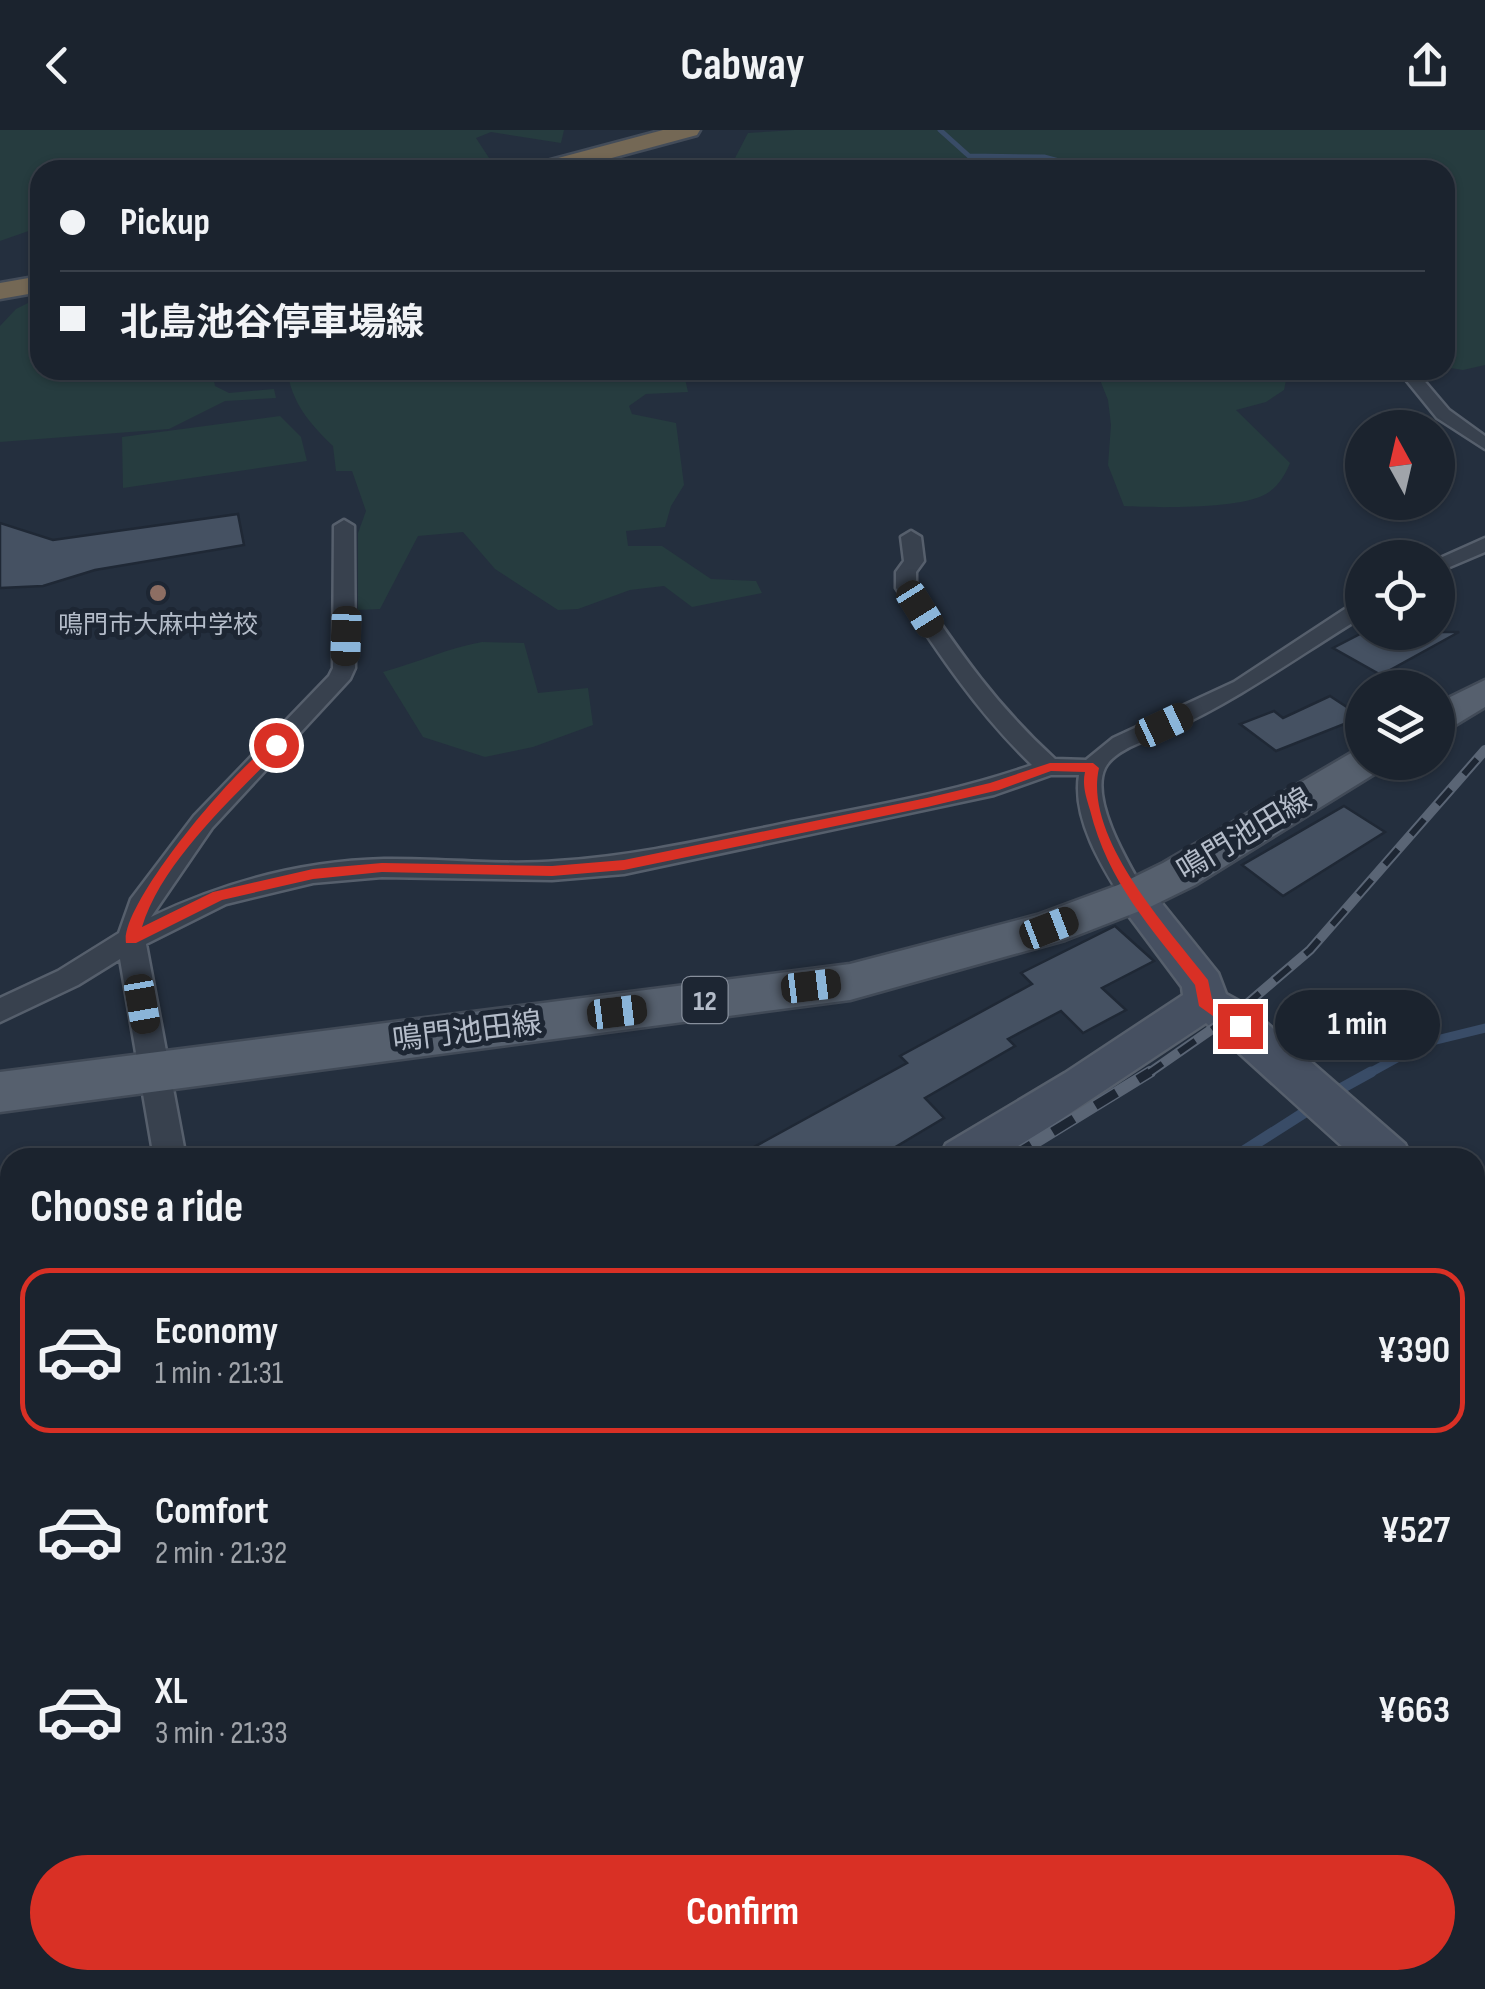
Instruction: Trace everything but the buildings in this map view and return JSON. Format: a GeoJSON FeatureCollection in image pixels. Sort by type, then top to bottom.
{"type":"FeatureCollection","features":[{"type":"Feature","properties":{"kind":"highway"},"geometry":{"type":"LineString","coordinates":[[577,160],[689,130]]}},
{"type":"Feature","properties":{"kind":"highway"},"geometry":{"type":"LineString","coordinates":[[614,160],[720,130]]}},
{"type":"Feature","properties":{"kind":"highway"},"geometry":{"type":"LineString","coordinates":[[0,280],[30,276]]}},
{"type":"Feature","properties":{"kind":"highway"},"geometry":{"type":"LineString","coordinates":[[0,290],[30,286]]}},
{"type":"Feature","properties":{"kind":"main road"},"geometry":{"type":"LineString","coordinates":[[1455,709],[1485,691]]}},
{"type":"Feature","properties":{"kind":"main road","name":"鳴門池田線"},"geometry":{"type":"LineString","coordinates":[[0,1092],[850,982],[1049,928],[1134,896],[1179,874],[1345,774]]}},
{"type":"Feature","properties":{"kind":"main road"},"geometry":{"type":"LineString","coordinates":[[1134,896],[1203,984],[1205,1002]]}},
{"type":"Feature","properties":{"kind":"main road"},"geometry":{"type":"LineString","coordinates":[[1205,1002],[1230,1017],[1377,1148]]}},
{"type":"Feature","properties":{"kind":"main road"},"geometry":{"type":"LineString","coordinates":[[979,1148],[1081,1086],[1205,1002]]}},
{"type":"Feature","properties":{"kind":"street"},"geometry":{"type":"LineString","coordinates":[[1414,380],[1443,414],[1485,444]]}},
{"type":"Feature","properties":{"kind":"street"},"geometry":{"type":"LineString","coordinates":[[168,1148],[131,939],[141,906],[193,835],[344,668],[344,526]]}},
{"type":"Feature","properties":{"kind":"street"},"geometry":{"type":"LineString","coordinates":[[911,537],[914,562],[906,572],[906,588],[969,683],[999,720],[1050,767]]}},
{"type":"Feature","properties":{"kind":"street"},"geometry":{"type":"LineString","coordinates":[[1455,558],[1485,544]]}},
{"type":"Feature","properties":{"kind":"street"},"geometry":{"type":"LineString","coordinates":[[1134,896],[1118,874],[1106,846],[1089,782],[1102,756],[1250,681],[1345,619]]}},
{"type":"Feature","properties":{"kind":"street"},"geometry":{"type":"LineString","coordinates":[[0,1011],[218,896],[313,874],[382,868],[552,871],[624,865],[927,802],[1050,767],[1093,768]]}},
{"type":"Feature","properties":{"kind":"green space"},"geometry":{"type":"Polygon","coordinates":[[[0,130],[564,130],[561,143],[491,132],[476,138],[490,160],[30,160],[30,230],[0,241],[0,130]]]}},
{"type":"Feature","properties":{"kind":"green space"},"geometry":{"type":"Polygon","coordinates":[[[1485,130],[1485,365],[1455,369],[1455,160],[734,160],[748,133],[1485,130]]]}},
{"type":"Feature","properties":{"kind":"green space"},"geometry":{"type":"Polygon","coordinates":[[[30,302],[30,380],[214,380],[215,386],[229,393],[274,389],[276,398],[225,401],[169,429],[0,442],[0,326],[16,309],[30,302]]]}},
{"type":"Feature","properties":{"kind":"green space"},"geometry":{"type":"Polygon","coordinates":[[[290,380],[685,380],[688,392],[646,394],[629,406],[632,414],[676,423],[684,485],[671,506],[665,527],[626,531],[628,546],[662,546],[711,579],[756,581],[762,593],[692,607],[664,586],[630,590],[578,609],[558,610],[495,569],[463,532],[418,536],[380,609],[358,610],[358,533],[366,511],[352,471],[336,471],[333,446],[303,412],[290,380]]]}},
{"type":"Feature","properties":{"kind":"green space"},"geometry":{"type":"Polygon","coordinates":[[[1100,380],[1286,380],[1284,390],[1266,402],[1236,410],[1290,463],[1278,484],[1254,499],[1218,505],[1124,506],[1108,465],[1108,400],[1100,380]]]}},
{"type":"Feature","properties":{"kind":"green space"},"geometry":{"type":"Polygon","coordinates":[[[280,416],[301,437],[307,461],[123,488],[122,437],[280,416]]]}},
{"type":"Feature","properties":{"kind":"green space"},"geometry":{"type":"Polygon","coordinates":[[[482,642],[524,643],[538,693],[588,688],[593,725],[533,747],[485,757],[423,737],[383,672],[482,642]]]}},
{"type":"Feature","properties":{"kind":"waterway"},"geometry":{"type":"LineString","coordinates":[[940,130],[969,156],[1055,160]]}},
{"type":"Feature","properties":{"kind":"waterway"},"geometry":{"type":"LineString","coordinates":[[1366,1075],[1424,1043],[1485,1028]]}},
{"type":"Feature","properties":{"kind":"waterway"},"geometry":{"type":"LineString","coordinates":[[1331,1094],[1371,1072]]}},
{"type":"Feature","properties":{"kind":"waterway"},"geometry":{"type":"LineString","coordinates":[[1249,1148],[1313,1107]]}},
{"type":"Feature","properties":{"kind":"railway"},"geometry":{"type":"LineString","coordinates":[[1146,1075],[1241,1009],[1310,950],[1485,750]]}},
{"type":"Feature","properties":{"kind":"railway"},"geometry":{"type":"LineString","coordinates":[[1026,1148],[1150,1072]]}},
{"type":"Feature","properties":{"kind":"place","name":"鳴門市大麻中学校"},"geometry":{"type":"Point","coordinates":[158,593]}},
{"type":"Feature","properties":{"kind":"route"},"geometry":{"type":"LineString","coordinates":[[276,745],[203,822],[173,860],[141,906],[131,939],[218,896],[313,874],[382,868],[552,871],[624,865],[927,802],[1050,767],[1093,768],[1089,782],[1106,846],[1118,874],[1203,984],[1205,1002],[1240,1026]]}}]}
